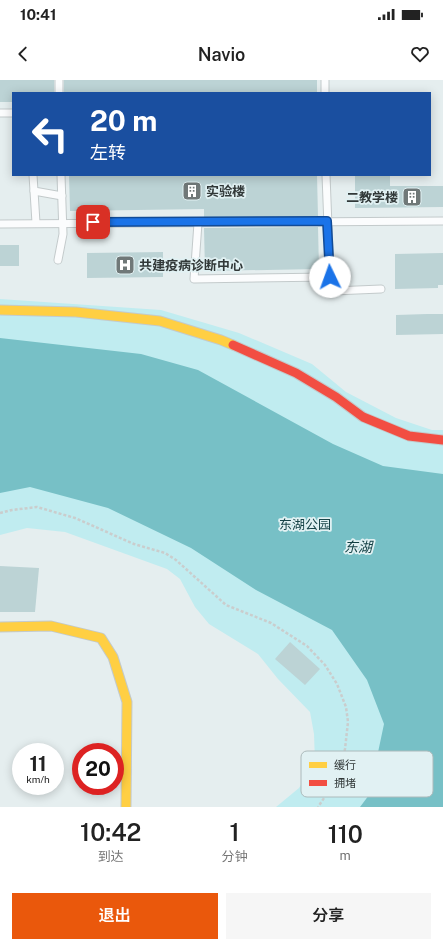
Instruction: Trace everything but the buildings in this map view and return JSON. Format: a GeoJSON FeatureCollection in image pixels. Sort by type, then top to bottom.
{"type":"FeatureCollection","features":[{"type":"Feature","properties":{"kind":"street"},"geometry":{"type":"LineString","coordinates":[[0,310],[76,312],[160,320],[220,340],[296,373],[336,397],[363,417],[409,436],[443,440]]}},
{"type":"Feature","properties":{"kind":"street"},"geometry":{"type":"LineString","coordinates":[[0,627],[51,626],[101,638],[113,657],[127,702],[128,802],[126,807]]}},
{"type":"Feature","properties":{"kind":"lane"},"geometry":{"type":"LineString","coordinates":[[59,80],[59,92]]}},
{"type":"Feature","properties":{"kind":"lane"},"geometry":{"type":"LineString","coordinates":[[325,80],[325,92]]}},
{"type":"Feature","properties":{"kind":"lane"},"geometry":{"type":"LineString","coordinates":[[0,113],[12,113]]}},
{"type":"Feature","properties":{"kind":"lane"},"geometry":{"type":"LineString","coordinates":[[33,176],[36,223]]}},
{"type":"Feature","properties":{"kind":"lane"},"geometry":{"type":"LineString","coordinates":[[58,260],[63,234],[61,176]]}},
{"type":"Feature","properties":{"kind":"lane"},"geometry":{"type":"LineString","coordinates":[[326,176],[330,277],[333,291],[381,289]]}},
{"type":"Feature","properties":{"kind":"lane"},"geometry":{"type":"LineString","coordinates":[[34,192],[62,196]]}},
{"type":"Feature","properties":{"kind":"lane"},"geometry":{"type":"LineString","coordinates":[[0,224],[62,222],[198,223],[443,221]]}},
{"type":"Feature","properties":{"kind":"lane"},"geometry":{"type":"LineString","coordinates":[[198,223],[194,279],[330,277]]}},
{"type":"Feature","properties":{"kind":"path"},"geometry":{"type":"LineString","coordinates":[[0,513],[37,507],[74,518],[134,544],[165,553],[176,560],[226,605],[271,624],[307,646],[325,665],[337,684],[346,707],[348,722],[344,751]]}},
{"type":"Feature","properties":{"kind":"path"},"geometry":{"type":"LineString","coordinates":[[318,807],[325,797]]}},
{"type":"Feature","properties":{"kind":"green space","name":"东湖"},"geometry":{"type":"Polygon","coordinates":[[[0,299],[161,310],[239,333],[312,364],[346,392],[396,418],[432,430],[443,430],[443,807],[276,807],[301,785],[301,797],[433,797],[433,751],[315,751],[314,734],[310,712],[278,679],[258,654],[209,624],[195,607],[180,579],[167,569],[65,532],[27,528],[0,535],[0,299]]]}},
{"type":"Feature","properties":{"kind":"water","name":"东湖"},"geometry":{"type":"Polygon","coordinates":[[[0,338],[141,354],[198,370],[333,444],[383,466],[443,474],[443,807],[360,807],[368,797],[433,797],[433,751],[378,751],[384,724],[367,680],[332,630],[256,590],[191,548],[108,508],[30,487],[0,493],[0,338]]]}},
{"type":"Feature","properties":{"kind":"traffic: slow"},"geometry":{"type":"LineString","coordinates":[[0,310],[76,312],[160,321],[233,345]]}},
{"type":"Feature","properties":{"kind":"traffic: slow"},"geometry":{"type":"LineString","coordinates":[[0,627],[51,626],[101,638],[113,657],[127,702],[126,807]]}},
{"type":"Feature","properties":{"kind":"traffic: jam"},"geometry":{"type":"LineString","coordinates":[[233,345],[296,373],[336,397],[363,417],[409,436],[443,440]]}},
{"type":"Feature","properties":{"kind":"place","name":"实验楼"},"geometry":{"type":"Point","coordinates":[192,191]}},
{"type":"Feature","properties":{"kind":"place","name":"二教学楼"},"geometry":{"type":"Point","coordinates":[412,197]}},
{"type":"Feature","properties":{"kind":"place","name":"共建疫病诊断中心"},"geometry":{"type":"Point","coordinates":[125,265]}},
{"type":"Feature","properties":{"kind":"route"},"geometry":{"type":"LineString","coordinates":[[93,222],[198,223],[327,221],[330,277]]}},
{"type":"Feature","properties":{"kind":"park label","name":"东湖公园"},"geometry":{"type":"Point","coordinates":[305,524]}}]}
